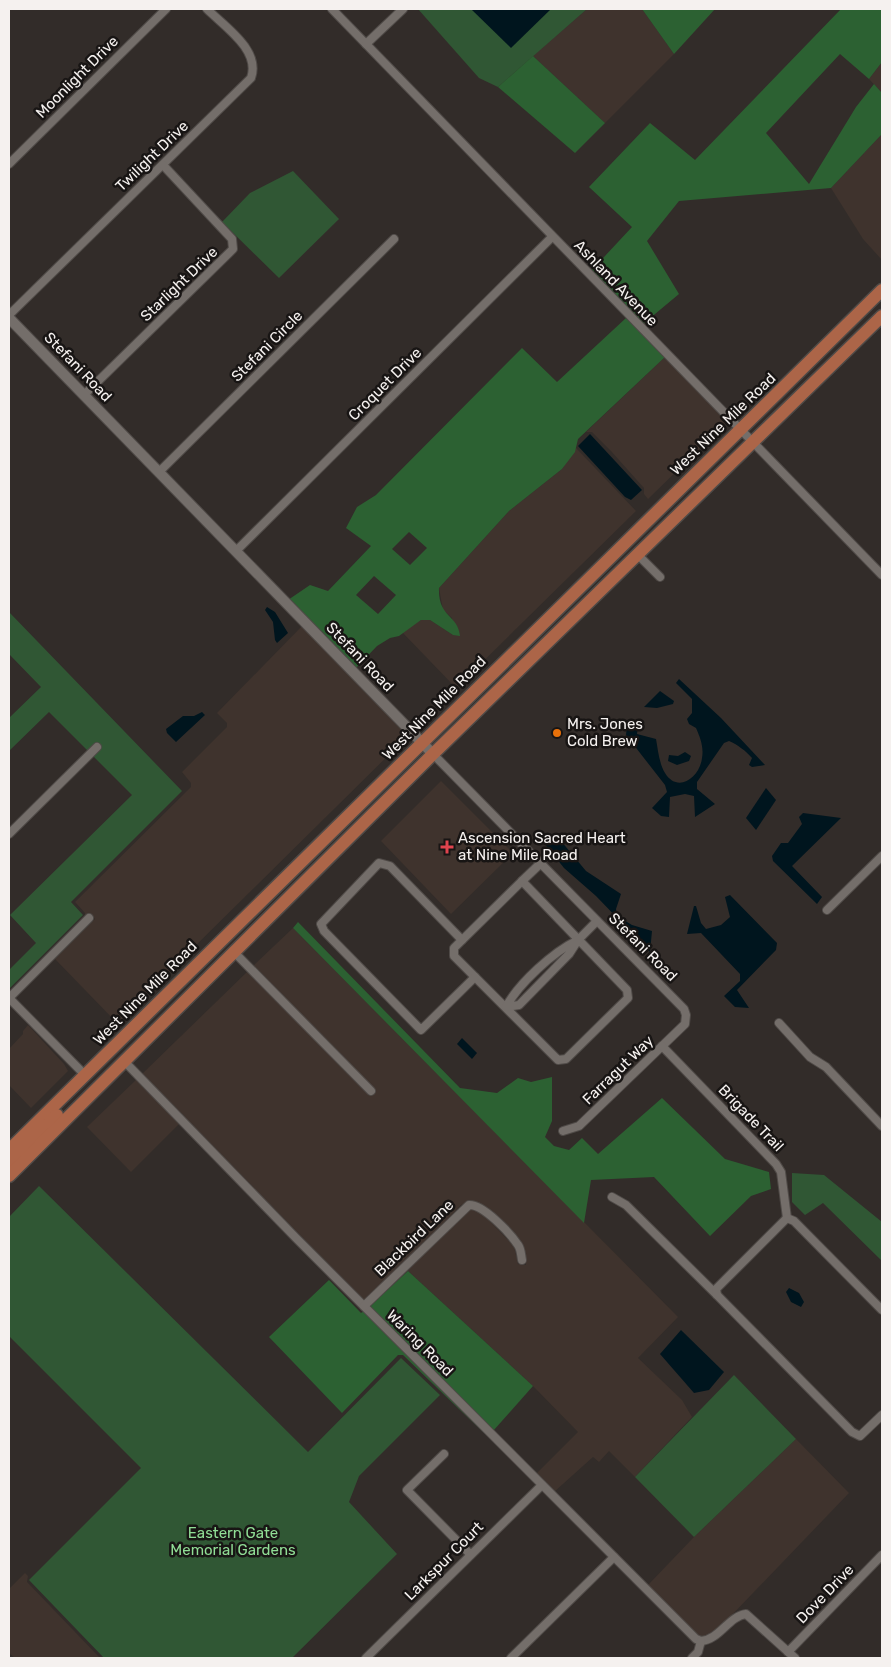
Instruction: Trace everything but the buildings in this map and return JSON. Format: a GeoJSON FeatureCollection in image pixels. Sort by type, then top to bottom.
{"type":"FeatureCollection","features":[{"type":"Feature","properties":{"kind":"main road","name":"West Nine Mile Road"},"geometry":{"type":"LineString","coordinates":[[9,1150],[882,290]]}},
{"type":"Feature","properties":{"kind":"main road"},"geometry":{"type":"LineString","coordinates":[[752,442],[754,429],[844,339],[858,314]]}},
{"type":"Feature","properties":{"kind":"main road"},"geometry":{"type":"LineString","coordinates":[[9,1176],[233,951],[882,316]]}},
{"type":"Feature","properties":{"kind":"main road"},"geometry":{"type":"LineString","coordinates":[[637,554],[648,531],[742,439],[740,430]]}},
{"type":"Feature","properties":{"kind":"main road"},"geometry":{"type":"LineString","coordinates":[[433,754],[432,748],[439,736],[531,646],[536,631]]}},
{"type":"Feature","properties":{"kind":"main road"},"geometry":{"type":"LineString","coordinates":[[322,864],[324,853],[421,754],[422,742]]}},
{"type":"Feature","properties":{"kind":"main road"},"geometry":{"type":"LineString","coordinates":[[124,1061],[125,1049],[212,959],[212,950]]}},
{"type":"Feature","properties":{"kind":"main road"},"geometry":{"type":"LineString","coordinates":[[9,1163],[74,1099],[82,1088],[85,1075]]}},
{"type":"Feature","properties":{"kind":"street","name":"Moonlight Drive"},"geometry":{"type":"LineString","coordinates":[[9,164],[166,9]]}},
{"type":"Feature","properties":{"kind":"street","name":"Twilight Drive"},"geometry":{"type":"LineString","coordinates":[[9,316],[248,82],[253,72],[254,64],[249,51],[207,9]]}},
{"type":"Feature","properties":{"kind":"street","name":"Ashland Avenue"},"geometry":{"type":"LineString","coordinates":[[332,9],[882,576]]}},
{"type":"Feature","properties":{"kind":"street"},"geometry":{"type":"LineString","coordinates":[[366,44],[403,9]]}},
{"type":"Feature","properties":{"kind":"street","name":"Starlight Drive"},"geometry":{"type":"LineString","coordinates":[[84,395],[233,249],[232,239],[163,165]]}},
{"type":"Feature","properties":{"kind":"street","name":"Croquet Drive"},"geometry":{"type":"LineString","coordinates":[[236,551],[552,237]]}},
{"type":"Feature","properties":{"kind":"street","name":"Stefani Circle"},"geometry":{"type":"LineString","coordinates":[[159,472],[394,239]]}},
{"type":"Feature","properties":{"kind":"street","name":"Stefani Road"},"geometry":{"type":"LineString","coordinates":[[9,316],[684,1010],[686,1020]]}},
{"type":"Feature","properties":{"kind":"street"},"geometry":{"type":"LineString","coordinates":[[637,554],[660,577]]}},
{"type":"Feature","properties":{"kind":"street"},"geometry":{"type":"LineString","coordinates":[[9,834],[97,747]]}},
{"type":"Feature","properties":{"kind":"street"},"geometry":{"type":"LineString","coordinates":[[827,910],[882,856]]}},
{"type":"Feature","properties":{"kind":"street"},"geometry":{"type":"LineString","coordinates":[[462,940],[390,866],[379,863],[321,924],[324,931],[421,1030],[475,977]]}},
{"type":"Feature","properties":{"kind":"street"},"geometry":{"type":"LineString","coordinates":[[522,881],[627,990],[628,998],[566,1059],[558,1060],[454,956],[454,948],[522,881],[541,863]]}},
{"type":"Feature","properties":{"kind":"street"},"geometry":{"type":"LineString","coordinates":[[85,1075],[9,998],[90,918]]}},
{"type":"Feature","properties":{"kind":"street"},"geometry":{"type":"LineString","coordinates":[[506,1007],[512,996],[561,948],[578,940],[597,921]]}},
{"type":"Feature","properties":{"kind":"street"},"geometry":{"type":"LineString","coordinates":[[233,951],[371,1091]]}},
{"type":"Feature","properties":{"kind":"street","name":"Farragut Way"},"geometry":{"type":"LineString","coordinates":[[563,1130],[579,1126],[685,1024],[686,1020]]}},
{"type":"Feature","properties":{"kind":"street"},"geometry":{"type":"LineString","coordinates":[[779,1023],[810,1057],[826,1067],[882,1126]]}},
{"type":"Feature","properties":{"kind":"street","name":"Brigade Trail"},"geometry":{"type":"LineString","coordinates":[[662,1046],[776,1164],[781,1172],[791,1220]]}},
{"type":"Feature","properties":{"kind":"street","name":"Waring Road"},"geometry":{"type":"LineString","coordinates":[[124,1061],[542,1485],[696,1639],[701,1641]]}},
{"type":"Feature","properties":{"kind":"street"},"geometry":{"type":"LineString","coordinates":[[612,1197],[626,1204],[852,1432],[860,1436],[882,1415]]}},
{"type":"Feature","properties":{"kind":"street","name":"Blackbird Lane"},"geometry":{"type":"LineString","coordinates":[[364,1306],[469,1205],[479,1206],[483,1209],[517,1244],[522,1260]]}},
{"type":"Feature","properties":{"kind":"street"},"geometry":{"type":"LineString","coordinates":[[717,1295],[716,1289],[791,1220],[882,1310]]}},
{"type":"Feature","properties":{"kind":"street"},"geometry":{"type":"LineString","coordinates":[[444,1454],[408,1490],[470,1554]]}},
{"type":"Feature","properties":{"kind":"street","name":"Larkspur Court"},"geometry":{"type":"LineString","coordinates":[[366,1658],[542,1485]]}},
{"type":"Feature","properties":{"kind":"street"},"geometry":{"type":"LineString","coordinates":[[511,1658],[614,1557]]}},
{"type":"Feature","properties":{"kind":"street","name":"Dove Drive"},"geometry":{"type":"LineString","coordinates":[[788,1652],[881,1559]]}},
{"type":"Feature","properties":{"kind":"street"},"geometry":{"type":"LineString","coordinates":[[692,1658],[698,1652],[701,1641],[708,1640],[743,1614],[750,1615],[795,1658]]}},
{"type":"Feature","properties":{"kind":"shaded area"},"geometry":{"type":"Polygon","coordinates":[[[587,9],[642,9],[674,54],[605,123],[533,56],[587,9]]]}},
{"type":"Feature","properties":{"kind":"shaded area"},"geometry":{"type":"Polygon","coordinates":[[[882,62],[882,93],[869,79],[882,62]]]}},
{"type":"Feature","properties":{"kind":"shaded area"},"geometry":{"type":"Polygon","coordinates":[[[882,134],[882,260],[863,239],[831,188],[882,134]]]}},
{"type":"Feature","properties":{"kind":"shaded area"},"geometry":{"type":"Polygon","coordinates":[[[665,357],[727,422],[648,499],[644,494],[644,488],[611,451],[592,432],[586,432],[665,357]]]}},
{"type":"Feature","properties":{"kind":"shaded area"},"geometry":{"type":"Polygon","coordinates":[[[576,448],[636,511],[456,688],[402,632],[421,620],[430,620],[453,635],[452,618],[443,610],[439,588],[509,511],[562,469],[576,448]]]}},
{"type":"Feature","properties":{"kind":"shaded area"},"geometry":{"type":"Polygon","coordinates":[[[303,625],[409,735],[117,1023],[55,959],[95,919],[89,913],[85,916],[85,913],[75,902],[191,787],[191,783],[182,772],[227,727],[227,723],[217,713],[303,625]]]}},
{"type":"Feature","properties":{"kind":"shaded area","name":"Ascension Sacred Heart at Nine Mile Road"},"geometry":{"type":"Polygon","coordinates":[[[441,781],[513,853],[451,914],[381,841],[441,781]]]}},
{"type":"Feature","properties":{"kind":"shaded area"},"geometry":{"type":"Polygon","coordinates":[[[293,928],[678,1317],[638,1358],[682,1400],[692,1417],[635,1477],[609,1451],[599,1462],[593,1457],[554,1492],[536,1474],[578,1432],[533,1386],[408,1271],[389,1288],[471,1209],[481,1212],[514,1246],[518,1264],[526,1265],[524,1249],[520,1241],[485,1206],[475,1201],[461,1205],[435,1233],[364,1300],[142,1074],[248,971],[372,1096],[376,1091],[253,966],[293,928]]]}},
{"type":"Feature","properties":{"kind":"shaded area"},"geometry":{"type":"Polygon","coordinates":[[[28,1025],[64,1064],[68,1071],[31,1108],[9,1085],[9,1049],[23,1034],[28,1025]]]}},
{"type":"Feature","properties":{"kind":"shaded area"},"geometry":{"type":"Polygon","coordinates":[[[137,1079],[180,1123],[131,1172],[87,1127],[137,1079]]]}},
{"type":"Feature","properties":{"kind":"shaded area"},"geometry":{"type":"Polygon","coordinates":[[[796,1439],[849,1493],[730,1617],[706,1637],[698,1636],[648,1585],[694,1537],[796,1439]]]}},
{"type":"Feature","properties":{"kind":"shaded area"},"geometry":{"type":"Polygon","coordinates":[[[25,1573],[28,1576],[27,1582],[100,1658],[15,1658],[9,1653],[9,1589],[25,1573]]]}},
{"type":"Feature","properties":{"kind":"green space"},"geometry":{"type":"Polygon","coordinates":[[[418,9],[587,9],[498,87],[479,78],[418,9]]]}},
{"type":"Feature","properties":{"kind":"green space"},"geometry":{"type":"Polygon","coordinates":[[[642,9],[715,9],[674,54],[642,9]]]}},
{"type":"Feature","properties":{"kind":"green space"},"geometry":{"type":"Polygon","coordinates":[[[841,9],[882,9],[882,62],[869,79],[840,54],[766,133],[809,184],[856,107],[874,84],[882,93],[882,134],[831,188],[679,201],[647,241],[679,294],[643,324],[591,271],[632,227],[589,187],[650,123],[695,160],[841,9]]]}},
{"type":"Feature","properties":{"kind":"green space"},"geometry":{"type":"Polygon","coordinates":[[[533,56],[605,123],[575,153],[498,87],[533,56]]]}},
{"type":"Feature","properties":{"kind":"green space"},"geometry":{"type":"Polygon","coordinates":[[[293,171],[339,219],[279,278],[222,222],[250,193],[293,171]]]}},
{"type":"Feature","properties":{"kind":"green space"},"geometry":{"type":"Polygon","coordinates":[[[626,318],[665,357],[578,439],[575,452],[562,469],[509,511],[439,588],[442,605],[456,623],[460,636],[453,635],[430,620],[421,620],[399,636],[390,638],[377,646],[355,669],[288,600],[310,585],[328,591],[371,546],[346,528],[357,507],[376,495],[522,348],[557,382],[626,318]],[[409,532],[392,549],[410,565],[427,548],[409,532]],[[374,576],[356,595],[378,614],[396,595],[374,576]]]}},
{"type":"Feature","properties":{"kind":"green space"},"geometry":{"type":"Polygon","coordinates":[[[9,612],[182,791],[71,902],[83,915],[9,989],[9,970],[36,943],[10,915],[132,795],[49,712],[9,751],[9,718],[41,687],[9,654],[9,612]]]}},
{"type":"Feature","properties":{"kind":"green space"},"geometry":{"type":"Polygon","coordinates":[[[298,922],[460,1088],[497,1093],[518,1078],[531,1082],[552,1077],[552,1121],[545,1137],[554,1146],[569,1150],[582,1138],[598,1154],[662,1098],[725,1159],[769,1172],[771,1189],[751,1196],[710,1236],[654,1177],[591,1180],[584,1223],[293,928],[298,922]]]}},
{"type":"Feature","properties":{"kind":"green space"},"geometry":{"type":"Polygon","coordinates":[[[792,1173],[824,1175],[882,1222],[882,1261],[823,1203],[805,1215],[792,1202],[792,1173]]]}},
{"type":"Feature","properties":{"kind":"green space","name":"Eastern Gate Memorial Gardens"},"geometry":{"type":"Polygon","coordinates":[[[39,1186],[308,1452],[401,1358],[440,1395],[359,1476],[349,1502],[397,1554],[292,1658],[104,1658],[29,1580],[141,1468],[9,1336],[9,1217],[39,1186]]]}},
{"type":"Feature","properties":{"kind":"green space"},"geometry":{"type":"Polygon","coordinates":[[[408,1271],[533,1386],[493,1431],[370,1306],[408,1271]]]}},
{"type":"Feature","properties":{"kind":"green space"},"geometry":{"type":"Polygon","coordinates":[[[329,1280],[361,1313],[364,1311],[488,1437],[403,1355],[398,1355],[342,1413],[269,1337],[329,1280]]]}},
{"type":"Feature","properties":{"kind":"green space"},"geometry":{"type":"Polygon","coordinates":[[[734,1375],[796,1439],[694,1537],[635,1477],[734,1375]]]}},
{"type":"Feature","properties":{"kind":"water"},"geometry":{"type":"Polygon","coordinates":[[[471,9],[551,9],[511,48],[471,9]]]}},
{"type":"Feature","properties":{"kind":"water"},"geometry":{"type":"Polygon","coordinates":[[[590,434],[642,490],[631,500],[625,497],[578,446],[590,434]]]}},
{"type":"Feature","properties":{"kind":"water"},"geometry":{"type":"Polygon","coordinates":[[[267,607],[275,612],[288,633],[277,643],[273,622],[265,610],[267,607]]]}},
{"type":"Feature","properties":{"kind":"water"},"geometry":{"type":"Polygon","coordinates":[[[679,679],[721,718],[765,765],[752,767],[749,765],[752,758],[736,744],[729,741],[724,743],[697,782],[697,789],[715,804],[695,817],[694,796],[685,794],[670,797],[669,817],[661,816],[652,808],[667,792],[665,785],[626,735],[627,725],[634,723],[638,726],[637,734],[656,739],[661,765],[670,779],[682,782],[693,777],[700,765],[702,746],[696,728],[689,724],[687,719],[692,713],[692,699],[676,683],[679,679]]]}},
{"type":"Feature","properties":{"kind":"water"},"geometry":{"type":"Polygon","coordinates":[[[660,691],[674,701],[673,704],[657,708],[644,707],[660,691]]]}},
{"type":"Feature","properties":{"kind":"water"},"geometry":{"type":"Polygon","coordinates":[[[202,712],[205,715],[176,742],[167,733],[166,729],[183,716],[194,716],[202,712]]]}},
{"type":"Feature","properties":{"kind":"water"},"geometry":{"type":"Polygon","coordinates":[[[685,752],[691,756],[689,761],[677,765],[668,761],[669,755],[678,756],[685,752]]]}},
{"type":"Feature","properties":{"kind":"water"},"geometry":{"type":"Polygon","coordinates":[[[766,788],[776,800],[756,830],[746,818],[766,788]]]}},
{"type":"Feature","properties":{"kind":"water"},"geometry":{"type":"Polygon","coordinates":[[[803,813],[841,818],[792,866],[822,897],[817,904],[773,861],[772,856],[781,843],[788,843],[802,824],[799,817],[803,813]]]}},
{"type":"Feature","properties":{"kind":"water"},"geometry":{"type":"Polygon","coordinates":[[[556,835],[586,871],[621,894],[616,909],[617,916],[632,925],[652,931],[650,952],[596,896],[564,868],[545,844],[556,835]]]}},
{"type":"Feature","properties":{"kind":"water"},"geometry":{"type":"Polygon","coordinates":[[[730,895],[777,943],[776,950],[737,990],[749,1008],[735,1007],[724,996],[740,981],[740,974],[701,933],[687,934],[694,906],[696,906],[701,923],[706,929],[721,925],[730,917],[725,897],[730,895]]]}},
{"type":"Feature","properties":{"kind":"water"},"geometry":{"type":"Polygon","coordinates":[[[462,1038],[477,1053],[472,1059],[457,1044],[462,1038]]]}},
{"type":"Feature","properties":{"kind":"water"},"geometry":{"type":"Polygon","coordinates":[[[789,1288],[799,1293],[804,1302],[801,1307],[791,1302],[786,1292],[789,1288]]]}},
{"type":"Feature","properties":{"kind":"water"},"geometry":{"type":"Polygon","coordinates":[[[681,1330],[724,1372],[709,1390],[694,1393],[660,1354],[681,1330]]]}},
{"type":"Feature","properties":{"kind":"place","name":"Mrs. Jones Cold Brew"},"geometry":{"type":"Point","coordinates":[557,733]}},
{"type":"Feature","properties":{"kind":"place","name":"Ascension Sacred Heart at Nine Mile Road"},"geometry":{"type":"Point","coordinates":[447,847]}}]}
